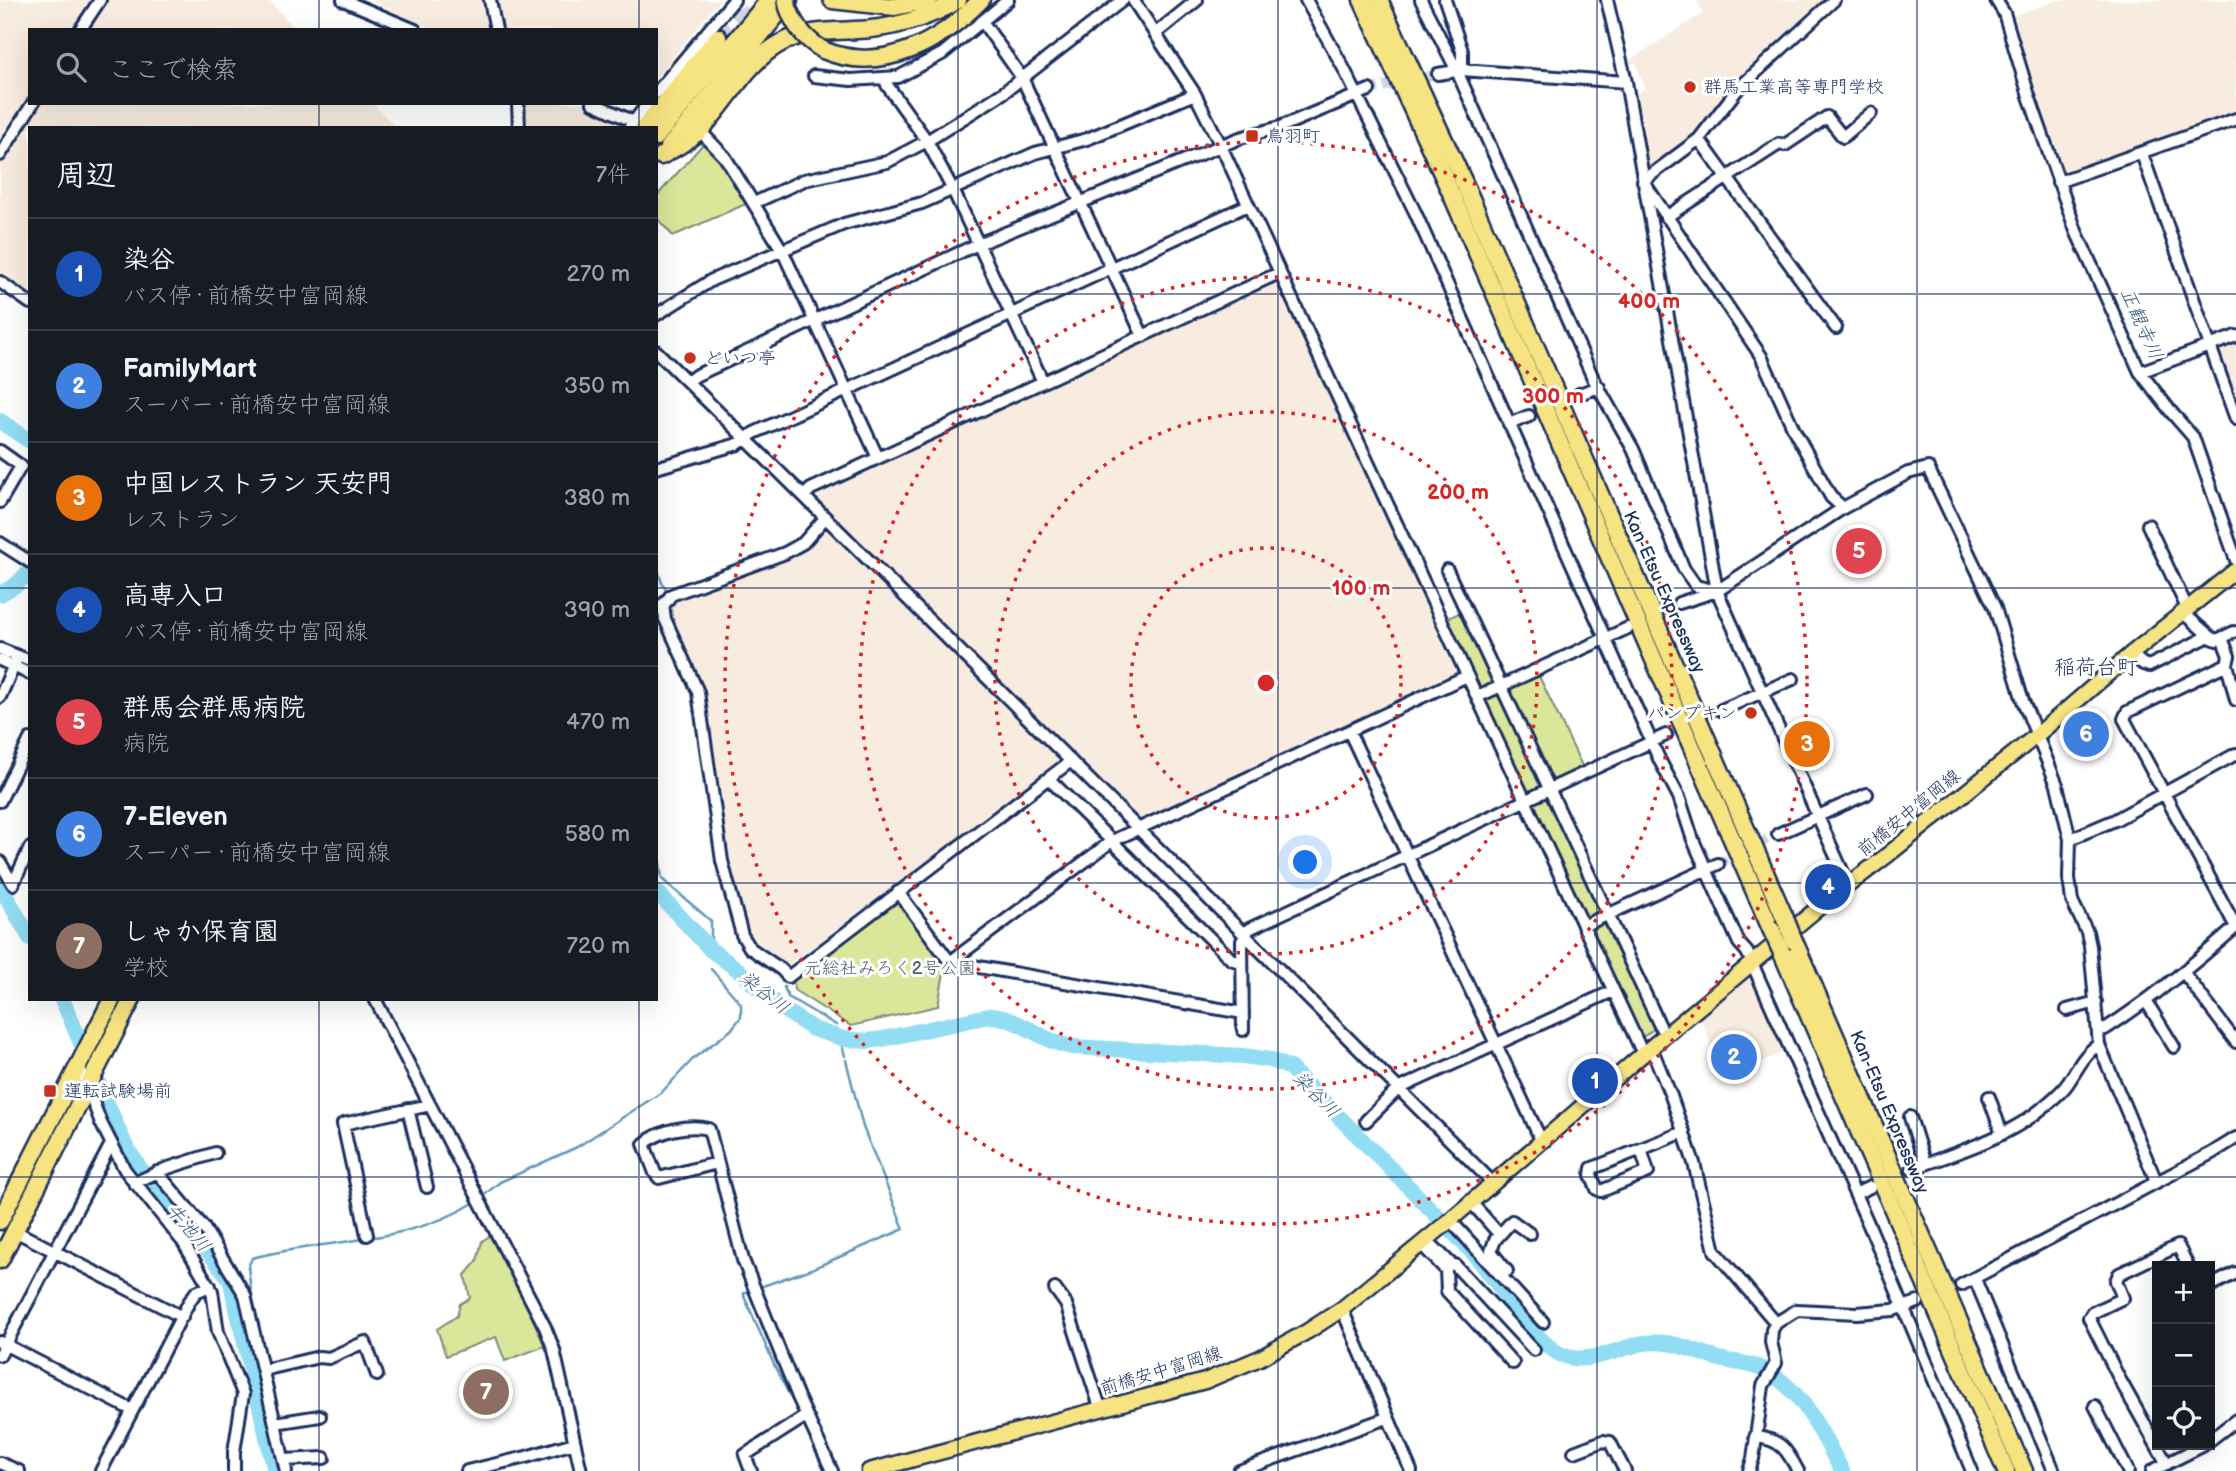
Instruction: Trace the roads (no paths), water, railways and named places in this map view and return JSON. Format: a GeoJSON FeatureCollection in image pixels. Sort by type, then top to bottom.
{"type":"FeatureCollection","features":[{"type":"Feature","properties":{"kind":"highway"},"geometry":{"type":"LineString","coordinates":[[658,135],[769,0]]}},
{"type":"Feature","properties":{"kind":"highway"},"geometry":{"type":"LineString","coordinates":[[788,0],[791,16],[809,41],[840,56],[861,59],[905,52],[948,30],[981,0]]}},
{"type":"Feature","properties":{"kind":"highway"},"geometry":{"type":"LineString","coordinates":[[659,159],[788,0]]}},
{"type":"Feature","properties":{"kind":"highway"},"geometry":{"type":"LineString","coordinates":[[832,0],[895,7],[929,0]]}},
{"type":"Feature","properties":{"kind":"highway"},"geometry":{"type":"LineString","coordinates":[[659,159],[700,130],[758,60],[783,41],[808,33],[874,29],[899,24],[927,15],[958,0]]}},
{"type":"Feature","properties":{"kind":"highway"},"geometry":{"type":"LineString","coordinates":[[1350,0],[1451,193]]}},
{"type":"Feature","properties":{"kind":"highway","name":"Kan-Etsu Expressway"},"geometry":{"type":"LineString","coordinates":[[1362,0],[1451,193],[2006,1471]]}},
{"type":"Feature","properties":{"kind":"highway","name":"Kan-Etsu Expressway"},"geometry":{"type":"LineString","coordinates":[[1379,0],[1471,200],[2024,1471]]}},
{"type":"Feature","properties":{"kind":"highway"},"geometry":{"type":"LineString","coordinates":[[658,101],[718,37]]}},
{"type":"Feature","properties":{"kind":"highway"},"geometry":{"type":"LineString","coordinates":[[635,126],[655,105]]}},
{"type":"Feature","properties":{"kind":"highway"},"geometry":{"type":"LineString","coordinates":[[0,1221],[111,1001]]}},
{"type":"Feature","properties":{"kind":"highway"},"geometry":{"type":"LineString","coordinates":[[0,1260],[131,1001]]}},
{"type":"Feature","properties":{"kind":"main road","name":"前橋安中富岡線"},"geometry":{"type":"LineString","coordinates":[[869,1471],[1189,1386],[1232,1370],[1283,1346],[1342,1308],[1449,1221],[1647,1050],[1818,908],[2036,736],[2236,569]]}},
{"type":"Feature","properties":{"kind":"street"},"geometry":{"type":"LineString","coordinates":[[81,28],[100,0]]}},
{"type":"Feature","properties":{"kind":"street"},"geometry":{"type":"LineString","coordinates":[[343,0],[410,28]]}},
{"type":"Feature","properties":{"kind":"street"},"geometry":{"type":"LineString","coordinates":[[491,0],[496,28]]}},
{"type":"Feature","properties":{"kind":"street"},"geometry":{"type":"LineString","coordinates":[[658,91],[734,0]]}},
{"type":"Feature","properties":{"kind":"street"},"geometry":{"type":"LineString","coordinates":[[814,76],[837,80],[898,77],[930,62],[1008,0]]}},
{"type":"Feature","properties":{"kind":"street"},"geometry":{"type":"LineString","coordinates":[[754,203],[804,180],[880,164],[927,141],[988,104],[1124,0]]}},
{"type":"Feature","properties":{"kind":"street"},"geometry":{"type":"LineString","coordinates":[[1133,0],[1195,94],[1583,926],[1614,991],[1647,1050],[1685,1132],[1715,1251],[1776,1323]]}},
{"type":"Feature","properties":{"kind":"street"},"geometry":{"type":"LineString","coordinates":[[1155,34],[1197,0]]}},
{"type":"Feature","properties":{"kind":"street"},"geometry":{"type":"LineString","coordinates":[[1306,0],[1415,212],[1605,639],[1679,797],[1693,840],[1855,1194],[1972,1471]]}},
{"type":"Feature","properties":{"kind":"street"},"geometry":{"type":"LineString","coordinates":[[1421,0],[1459,71],[1599,387],[1633,449],[1688,577],[1696,586],[1717,591]]}},
{"type":"Feature","properties":{"kind":"street"},"geometry":{"type":"LineString","coordinates":[[1445,0],[1462,51],[1459,71]]}},
{"type":"Feature","properties":{"kind":"street"},"geometry":{"type":"LineString","coordinates":[[1607,0],[1626,82],[1717,591],[1820,816],[1849,886]]}},
{"type":"Feature","properties":{"kind":"street"},"geometry":{"type":"LineString","coordinates":[[1643,181],[1699,139],[1737,90],[1834,0]]}},
{"type":"Feature","properties":{"kind":"street"},"geometry":{"type":"LineString","coordinates":[[1996,0],[2004,13],[2076,231],[2140,372],[2193,437],[2236,560]]}},
{"type":"Feature","properties":{"kind":"street"},"geometry":{"type":"LineString","coordinates":[[982,21],[1022,78],[1143,336]]}},
{"type":"Feature","properties":{"kind":"street"},"geometry":{"type":"LineString","coordinates":[[1438,74],[1459,71],[1626,82]]}},
{"type":"Feature","properties":{"kind":"street"},"geometry":{"type":"LineString","coordinates":[[886,79],[887,85],[927,141],[953,190],[1042,382]]}},
{"type":"Feature","properties":{"kind":"street"},"geometry":{"type":"LineString","coordinates":[[688,382],[695,376],[978,244],[1240,138],[1280,127],[1369,90]]}},
{"type":"Feature","properties":{"kind":"street"},"geometry":{"type":"LineString","coordinates":[[658,314],[712,280],[844,224],[910,207],[1035,153],[1087,139],[1195,94]]}},
{"type":"Feature","properties":{"kind":"street"},"geometry":{"type":"LineString","coordinates":[[0,155],[32,105]]}},
{"type":"Feature","properties":{"kind":"street"},"geometry":{"type":"LineString","coordinates":[[518,105],[519,126]]}},
{"type":"Feature","properties":{"kind":"street"},"geometry":{"type":"LineString","coordinates":[[597,105],[635,126],[647,105]]}},
{"type":"Feature","properties":{"kind":"street"},"geometry":{"type":"LineString","coordinates":[[1666,217],[1779,144],[1785,145],[1827,117],[1843,137],[1871,113]]}},
{"type":"Feature","properties":{"kind":"street"},"geometry":{"type":"LineString","coordinates":[[2058,182],[2236,120]]}},
{"type":"Feature","properties":{"kind":"street"},"geometry":{"type":"LineString","coordinates":[[705,136],[725,157],[782,250],[878,458]]}},
{"type":"Feature","properties":{"kind":"street"},"geometry":{"type":"LineString","coordinates":[[1699,139],[1836,328]]}},
{"type":"Feature","properties":{"kind":"street"},"geometry":{"type":"LineString","coordinates":[[2141,154],[2236,419]]}},
{"type":"Feature","properties":{"kind":"street"},"geometry":{"type":"LineString","coordinates":[[1643,181],[1761,356],[1794,432],[1831,496],[1843,508]]}},
{"type":"Feature","properties":{"kind":"street"},"geometry":{"type":"LineString","coordinates":[[658,467],[738,444],[754,433],[1248,205]]}},
{"type":"Feature","properties":{"kind":"street"},"geometry":{"type":"LineString","coordinates":[[804,496],[811,489],[1279,273]]}},
{"type":"Feature","properties":{"kind":"street"},"geometry":{"type":"LineString","coordinates":[[0,282],[28,302]]}},
{"type":"Feature","properties":{"kind":"street"},"geometry":{"type":"LineString","coordinates":[[2140,372],[2236,336]]}},
{"type":"Feature","properties":{"kind":"street"},"geometry":{"type":"LineString","coordinates":[[658,353],[1139,828],[1492,1182]]}},
{"type":"Feature","properties":{"kind":"street"},"geometry":{"type":"LineString","coordinates":[[1579,394],[1599,387]]}},
{"type":"Feature","properties":{"kind":"street"},"geometry":{"type":"LineString","coordinates":[[1509,424],[1529,416]]}},
{"type":"Feature","properties":{"kind":"street"},"geometry":{"type":"LineString","coordinates":[[0,451],[21,466],[0,502]]}},
{"type":"Feature","properties":{"kind":"street"},"geometry":{"type":"LineString","coordinates":[[1679,603],[1717,591],[1843,508],[1908,473],[1928,468],[1994,608],[2036,736],[2057,785],[2070,839],[2068,878],[2071,901],[2088,939],[2099,1045],[2156,1181]]}},
{"type":"Feature","properties":{"kind":"street"},"geometry":{"type":"LineString","coordinates":[[825,518],[803,543],[785,553],[671,595],[660,608],[698,692],[725,876],[741,935],[750,948],[788,977],[1071,761]]}},
{"type":"Feature","properties":{"kind":"street"},"geometry":{"type":"LineString","coordinates":[[2148,525],[2185,610],[2209,636],[2217,640],[2234,632]]}},
{"type":"Feature","properties":{"kind":"street"},"geometry":{"type":"LineString","coordinates":[[0,543],[27,560]]}},
{"type":"Feature","properties":{"kind":"street"},"geometry":{"type":"LineString","coordinates":[[1447,570],[1607,915],[1661,1028],[1667,1035]]}},
{"type":"Feature","properties":{"kind":"street"},"geometry":{"type":"LineString","coordinates":[[1477,697],[1628,628]]}},
{"type":"Feature","properties":{"kind":"street"},"geometry":{"type":"LineString","coordinates":[[2131,654],[2148,666],[2209,636]]}},
{"type":"Feature","properties":{"kind":"street"},"geometry":{"type":"LineString","coordinates":[[2222,638],[2229,656],[2227,664],[2236,700]]}},
{"type":"Feature","properties":{"kind":"street"},"geometry":{"type":"LineString","coordinates":[[0,649],[28,672]]}},
{"type":"Feature","properties":{"kind":"street"},"geometry":{"type":"LineString","coordinates":[[0,660],[28,661]]}},
{"type":"Feature","properties":{"kind":"street"},"geometry":{"type":"LineString","coordinates":[[0,697],[16,661]]}},
{"type":"Feature","properties":{"kind":"street"},"geometry":{"type":"LineString","coordinates":[[2098,1030],[2105,1028],[2185,973],[2236,927],[2124,716],[2127,712],[2227,664]]}},
{"type":"Feature","properties":{"kind":"street"},"geometry":{"type":"LineString","coordinates":[[950,962],[1112,841],[1467,676]]}},
{"type":"Feature","properties":{"kind":"street"},"geometry":{"type":"LineString","coordinates":[[1721,710],[1793,679]]}},
{"type":"Feature","properties":{"kind":"street"},"geometry":{"type":"LineString","coordinates":[[1349,731],[1541,1140]]}},
{"type":"Feature","properties":{"kind":"street"},"geometry":{"type":"LineString","coordinates":[[1243,1030],[1242,963],[1244,935],[1249,929],[1666,735]]}},
{"type":"Feature","properties":{"kind":"street"},"geometry":{"type":"LineString","coordinates":[[0,802],[28,743]]}},
{"type":"Feature","properties":{"kind":"street"},"geometry":{"type":"LineString","coordinates":[[2070,839],[2115,820],[2234,760]]}},
{"type":"Feature","properties":{"kind":"street"},"geometry":{"type":"LineString","coordinates":[[1049,779],[1231,959],[1242,963]]}},
{"type":"Feature","properties":{"kind":"street"},"geometry":{"type":"LineString","coordinates":[[1778,834],[1867,794]]}},
{"type":"Feature","properties":{"kind":"street"},"geometry":{"type":"LineString","coordinates":[[0,862],[13,884],[28,852]]}},
{"type":"Feature","properties":{"kind":"street"},"geometry":{"type":"LineString","coordinates":[[1583,926],[1718,863]]}},
{"type":"Feature","properties":{"kind":"street"},"geometry":{"type":"LineString","coordinates":[[898,892],[950,962],[1243,1013]]}},
{"type":"Feature","properties":{"kind":"street"},"geometry":{"type":"LineString","coordinates":[[2185,973],[2236,1042]]}},
{"type":"Feature","properties":{"kind":"street"},"geometry":{"type":"LineString","coordinates":[[1366,1121],[1398,1089],[1614,991]]}},
{"type":"Feature","properties":{"kind":"street"},"geometry":{"type":"LineString","coordinates":[[376,1001],[545,1327],[554,1350],[581,1471]]}},
{"type":"Feature","properties":{"kind":"street"},"geometry":{"type":"LineString","coordinates":[[2146,1001],[2174,1047]]}},
{"type":"Feature","properties":{"kind":"street"},"geometry":{"type":"LineString","coordinates":[[2067,1010],[2096,1002]]}},
{"type":"Feature","properties":{"kind":"street"},"geometry":{"type":"LineString","coordinates":[[1912,1169],[2021,1125],[2067,1086],[2092,1048],[2099,1045]]}},
{"type":"Feature","properties":{"kind":"street"},"geometry":{"type":"LineString","coordinates":[[81,1062],[111,1144],[135,1182],[178,1235],[210,1286],[218,1332],[243,1394],[234,1452],[234,1471]]}},
{"type":"Feature","properties":{"kind":"street"},"geometry":{"type":"LineString","coordinates":[[1989,1097],[2002,1134]]}},
{"type":"Feature","properties":{"kind":"street"},"geometry":{"type":"LineString","coordinates":[[367,1235],[343,1124],[430,1104]]}},
{"type":"Feature","properties":{"kind":"street"},"geometry":{"type":"LineString","coordinates":[[408,1109],[427,1187]]}},
{"type":"Feature","properties":{"kind":"street"},"geometry":{"type":"LineString","coordinates":[[1910,1117],[1926,1164]]}},
{"type":"Feature","properties":{"kind":"street"},"geometry":{"type":"LineString","coordinates":[[717,1163],[659,1178],[644,1144],[691,1126],[709,1129],[743,1260],[806,1416],[832,1471]]}},
{"type":"Feature","properties":{"kind":"street"},"geometry":{"type":"LineString","coordinates":[[1641,1149],[1649,1171],[1601,1191],[1597,1189],[1591,1175],[1592,1168],[1641,1149],[1685,1132]]}},
{"type":"Feature","properties":{"kind":"street"},"geometry":{"type":"LineString","coordinates":[[1961,1284],[1975,1279],[2236,1138]]}},
{"type":"Feature","properties":{"kind":"street"},"geometry":{"type":"LineString","coordinates":[[111,1144],[2,1347],[132,1410]]}},
{"type":"Feature","properties":{"kind":"street"},"geometry":{"type":"LineString","coordinates":[[135,1182],[215,1153]]}},
{"type":"Feature","properties":{"kind":"street"},"geometry":{"type":"LineString","coordinates":[[156,1173],[204,1228],[243,1289],[285,1466],[324,1458]]}},
{"type":"Feature","properties":{"kind":"street"},"geometry":{"type":"LineString","coordinates":[[1855,1194],[1870,1187]]}},
{"type":"Feature","properties":{"kind":"street"},"geometry":{"type":"LineString","coordinates":[[1470,1201],[1499,1234]]}},
{"type":"Feature","properties":{"kind":"street"},"geometry":{"type":"LineString","coordinates":[[1449,1221],[1543,1322]]}},
{"type":"Feature","properties":{"kind":"street"},"geometry":{"type":"LineString","coordinates":[[1507,1271],[1491,1251],[1492,1244],[1512,1222],[1531,1234]]}},
{"type":"Feature","properties":{"kind":"street"},"geometry":{"type":"LineString","coordinates":[[15,1231],[182,1317]]}},
{"type":"Feature","properties":{"kind":"street"},"geometry":{"type":"LineString","coordinates":[[1426,1239],[1455,1265],[1534,1350]]}},
{"type":"Feature","properties":{"kind":"street"},"geometry":{"type":"LineString","coordinates":[[1426,1239],[1446,1270],[1447,1291],[1513,1363]]}},
{"type":"Feature","properties":{"kind":"street"},"geometry":{"type":"LineString","coordinates":[[2167,1464],[2092,1326],[2090,1315],[2123,1298],[2116,1281],[2119,1274],[2178,1246],[2186,1261]]}},
{"type":"Feature","properties":{"kind":"street"},"geometry":{"type":"LineString","coordinates":[[2215,1284],[2236,1273]]}},
{"type":"Feature","properties":{"kind":"street"},"geometry":{"type":"LineString","coordinates":[[1975,1279],[2054,1471]]}},
{"type":"Feature","properties":{"kind":"street"},"geometry":{"type":"LineString","coordinates":[[102,1471],[196,1292],[210,1286]]}},
{"type":"Feature","properties":{"kind":"street"},"geometry":{"type":"LineString","coordinates":[[1055,1289],[1066,1304],[1101,1410]]}},
{"type":"Feature","properties":{"kind":"street"},"geometry":{"type":"LineString","coordinates":[[1749,1471],[1763,1386],[1776,1363],[1771,1342],[1776,1323],[1805,1309],[1857,1312],[1903,1308],[1918,1303]]}},
{"type":"Feature","properties":{"kind":"street"},"geometry":{"type":"LineString","coordinates":[[1342,1308],[1410,1471]]}},
{"type":"Feature","properties":{"kind":"street"},"geometry":{"type":"LineString","coordinates":[[263,1370],[319,1357],[329,1358],[365,1342],[377,1375]]}},
{"type":"Feature","properties":{"kind":"street"},"geometry":{"type":"LineString","coordinates":[[2095,1406],[2128,1471]]}},
{"type":"Feature","properties":{"kind":"street"},"geometry":{"type":"LineString","coordinates":[[275,1423],[320,1416]]}},
{"type":"Feature","properties":{"kind":"street"},"geometry":{"type":"LineString","coordinates":[[751,1471],[745,1455],[806,1416]]}},
{"type":"Feature","properties":{"kind":"street"},"geometry":{"type":"LineString","coordinates":[[1239,1471],[1387,1418]]}},
{"type":"Feature","properties":{"kind":"street"},"geometry":{"type":"LineString","coordinates":[[2215,1436],[2236,1420]]}},
{"type":"Feature","properties":{"kind":"street"},"geometry":{"type":"LineString","coordinates":[[1755,1437],[1769,1439],[1783,1446],[1798,1471]]}},
{"type":"Feature","properties":{"kind":"street"},"geometry":{"type":"LineString","coordinates":[[1574,1452],[1605,1440],[1613,1446],[1625,1471]]}},
{"type":"Feature","properties":{"kind":"street"},"geometry":{"type":"LineString","coordinates":[[467,1471],[575,1443]]}},
{"type":"Feature","properties":{"kind":"street"},"geometry":{"type":"LineString","coordinates":[[2152,1471],[2194,1450]]}},
{"type":"Feature","properties":{"kind":"street"},"geometry":{"type":"LineString","coordinates":[[0,1463],[19,1471]]}},
{"type":"Feature","properties":{"kind":"waterway","name":"正観寺川"},"geometry":{"type":"LineString","coordinates":[[2076,215],[2111,295]]}},
{"type":"Feature","properties":{"kind":"waterway","name":"正観寺川"},"geometry":{"type":"LineString","coordinates":[[2137,352],[2145,368]]}},
{"type":"Feature","properties":{"kind":"waterway","name":"染谷川"},"geometry":{"type":"LineString","coordinates":[[0,421],[28,440]]}},
{"type":"Feature","properties":{"kind":"waterway","name":"正観寺川"},"geometry":{"type":"LineString","coordinates":[[2201,443],[2236,542]]}},
{"type":"Feature","properties":{"kind":"waterway"},"geometry":{"type":"LineString","coordinates":[[658,570],[666,589]]}},
{"type":"Feature","properties":{"kind":"waterway","name":"牛池川"},"geometry":{"type":"LineString","coordinates":[[0,594],[16,585],[28,573]]}},
{"type":"Feature","properties":{"kind":"waterway"},"geometry":{"type":"LineString","coordinates":[[671,622],[692,666]]}},
{"type":"Feature","properties":{"kind":"waterway"},"geometry":{"type":"LineString","coordinates":[[658,849],[662,879],[711,921],[711,950]]}},
{"type":"Feature","properties":{"kind":"waterway","name":"牛池川"},"geometry":{"type":"LineString","coordinates":[[0,886],[28,935]]}},
{"type":"Feature","properties":{"kind":"waterway","name":"染谷川"},"geometry":{"type":"LineString","coordinates":[[658,893],[711,950],[781,1008],[813,1029],[844,1039],[883,1039],[988,1016],[1010,1020],[1049,1040],[1072,1047],[1243,1056],[1271,1060],[1290,1068],[1472,1252],[1527,1323],[1551,1348],[1562,1355],[1582,1358],[1654,1342],[1681,1346],[1722,1360],[1762,1369],[1789,1387],[1800,1399],[1842,1471]]}},
{"type":"Feature","properties":{"kind":"waterway"},"geometry":{"type":"LineString","coordinates":[[483,1196],[500,1182],[577,1147],[662,1092],[694,1058],[731,1030],[741,1017],[741,1004],[711,969]]}},
{"type":"Feature","properties":{"kind":"waterway"},"geometry":{"type":"LineString","coordinates":[[784,987],[788,997],[836,1025]]}},
{"type":"Feature","properties":{"kind":"waterway","name":"牛池川"},"geometry":{"type":"LineString","coordinates":[[63,1001],[125,1145],[153,1188],[177,1211],[230,1279],[275,1471]]}},
{"type":"Feature","properties":{"kind":"waterway"},"geometry":{"type":"LineString","coordinates":[[838,1032],[845,1056]]}},
{"type":"Feature","properties":{"kind":"waterway"},"geometry":{"type":"LineString","coordinates":[[757,1288],[814,1268],[904,1229],[863,1127],[846,1060]]}},
{"type":"Feature","properties":{"kind":"waterway"},"geometry":{"type":"LineString","coordinates":[[252,1298],[248,1267],[252,1258],[395,1233],[449,1216],[475,1202]]}},
{"type":"Feature","properties":{"kind":"waterway"},"geometry":{"type":"LineString","coordinates":[[751,1290],[744,1293],[744,1296],[776,1369],[801,1417]]}},
{"type":"Feature","properties":{"kind":"waterway"},"geometry":{"type":"LineString","coordinates":[[803,1423],[825,1471]]}},
{"type":"Feature","properties":{"kind":"tunnel"},"geometry":{"type":"LineString","coordinates":[[718,37],[738,17],[770,3]]}},
{"type":"Feature","properties":{"kind":"tunnel"},"geometry":{"type":"LineString","coordinates":[[1369,90],[1438,74]]}},
{"type":"Feature","properties":{"kind":"tunnel"},"geometry":{"type":"LineString","coordinates":[[1529,416],[1579,394]]}},
{"type":"Feature","properties":{"kind":"tunnel"},"geometry":{"type":"LineString","coordinates":[[1647,619],[1679,603]]}},
{"type":"Feature","properties":{"kind":"tunnel"},"geometry":{"type":"LineString","coordinates":[[1666,735],[1721,710]]}},
{"type":"Feature","properties":{"kind":"tunnel"},"geometry":{"type":"LineString","coordinates":[[1718,864],[1778,834]]}},
{"type":"Feature","properties":{"kind":"place","name":"群馬工業高等専門学校"},"geometry":{"type":"Point","coordinates":[1690,87]}},
{"type":"Feature","properties":{"kind":"place","name":"鳥羽町"},"geometry":{"type":"Point","coordinates":[1252,136]}},
{"type":"Feature","properties":{"kind":"place","name":"どいつ亭"},"geometry":{"type":"Point","coordinates":[690,358]}},
{"type":"Feature","properties":{"kind":"place","name":"群馬会群馬病院"},"geometry":{"type":"Point","coordinates":[1859,551]}},
{"type":"Feature","properties":{"kind":"place","name":"パンプキン"},"geometry":{"type":"Point","coordinates":[1751,713]}},
{"type":"Feature","properties":{"kind":"place","name":"7-Eleven"},"geometry":{"type":"Point","coordinates":[2086,734]}},
{"type":"Feature","properties":{"kind":"place","name":"中国レストラン 天安門"},"geometry":{"type":"Point","coordinates":[1807,744]}},
{"type":"Feature","properties":{"kind":"place","name":"高専入口"},"geometry":{"type":"Point","coordinates":[1828,887]}},
{"type":"Feature","properties":{"kind":"place","name":"FamilyMart"},"geometry":{"type":"Point","coordinates":[1734,1057]}},
{"type":"Feature","properties":{"kind":"place","name":"染谷"},"geometry":{"type":"Point","coordinates":[1595,1081]}},
{"type":"Feature","properties":{"kind":"place","name":"運転試験場前"},"geometry":{"type":"Point","coordinates":[50,1091]}},
{"type":"Feature","properties":{"kind":"place","name":"しゃか保育園"},"geometry":{"type":"Point","coordinates":[486,1392]}},
{"type":"Feature","properties":{"kind":"district","name":"稲荷台町"},"geometry":{"type":"Point","coordinates":[2096,667]}},
{"type":"Feature","properties":{"kind":"park label","name":"元総社みろく2号公園"},"geometry":{"type":"Point","coordinates":[890,968]}}]}
